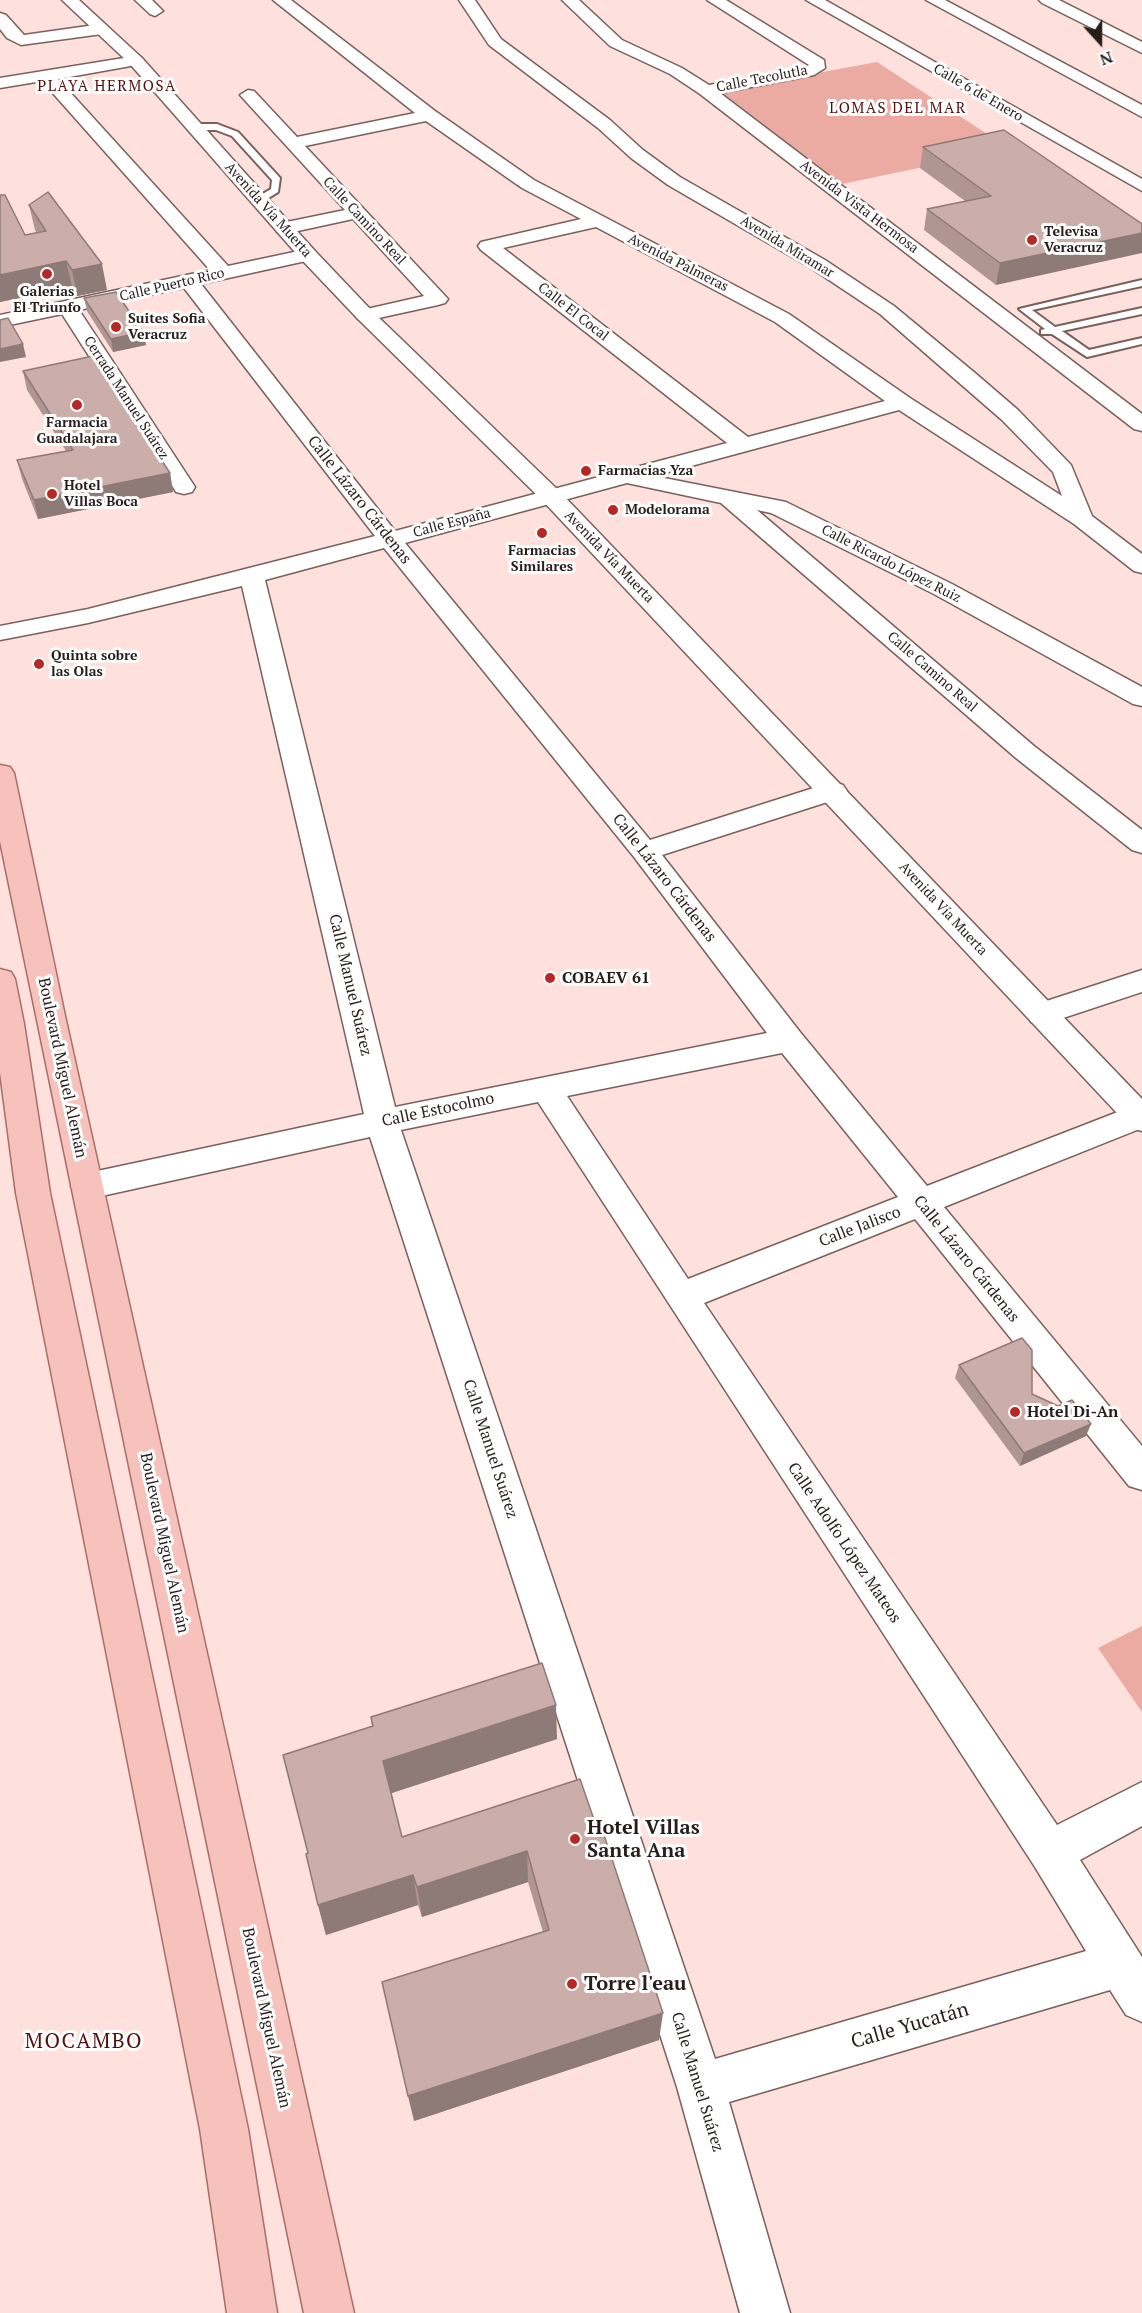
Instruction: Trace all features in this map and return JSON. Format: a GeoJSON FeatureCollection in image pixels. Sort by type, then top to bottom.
{"type":"FeatureCollection","features":[{"type":"Feature","properties":{"kind":"main road","name":"Boulevard Miguel Alemán"},"geometry":{"type":"LineString","coordinates":[[0,773],[329,2313]]}},
{"type":"Feature","properties":{"kind":"main road"},"geometry":{"type":"LineString","coordinates":[[0,979],[9,1024],[33,1193],[224,2129],[252,2313]]}},
{"type":"Feature","properties":{"kind":"street","name":"Avenida Vía Muerta"},"geometry":{"type":"LineString","coordinates":[[70,0],[136,60],[308,255],[365,315],[551,496],[1140,1117]]}},
{"type":"Feature","properties":{"kind":"street"},"geometry":{"type":"LineString","coordinates":[[143,0],[155,11]]}},
{"type":"Feature","properties":{"kind":"street","name":"Avenida Palmeras"},"geometry":{"type":"LineString","coordinates":[[281,0],[429,115],[528,184],[782,318],[902,403],[1082,519],[1142,566]]}},
{"type":"Feature","properties":{"kind":"street","name":"Avenida Miramar"},"geometry":{"type":"LineString","coordinates":[[467,0],[495,42],[604,124],[637,154],[674,181],[818,264],[887,310],[968,377],[1063,470],[1082,519]]}},
{"type":"Feature","properties":{"kind":"street","name":"Avenida Vista Hermosa"},"geometry":{"type":"LineString","coordinates":[[570,0],[616,43],[676,71],[706,90],[1142,424]]}},
{"type":"Feature","properties":{"kind":"street","name":"Calle Tecolutla"},"geometry":{"type":"LineString","coordinates":[[706,90],[817,68],[818,63],[715,0]]}},
{"type":"Feature","properties":{"kind":"street","name":"Calle 6 de Enero"},"geometry":{"type":"LineString","coordinates":[[814,0],[1142,186]]}},
{"type":"Feature","properties":{"kind":"street"},"geometry":{"type":"LineString","coordinates":[[934,0],[1142,112]]}},
{"type":"Feature","properties":{"kind":"street"},"geometry":{"type":"LineString","coordinates":[[1047,0],[1142,48]]}},
{"type":"Feature","properties":{"kind":"street"},"geometry":{"type":"LineString","coordinates":[[0,18],[13,35],[21,40],[102,29]]}},
{"type":"Feature","properties":{"kind":"street"},"geometry":{"type":"LineString","coordinates":[[0,83],[136,60]]}},
{"type":"Feature","properties":{"kind":"street"},"geometry":{"type":"LineString","coordinates":[[46,75],[223,273]]}},
{"type":"Feature","properties":{"kind":"street","name":"Calle Camino Real"},"geometry":{"type":"LineString","coordinates":[[248,95],[355,213],[438,299],[365,315]]}},
{"type":"Feature","properties":{"kind":"street"},"geometry":{"type":"LineString","coordinates":[[292,143],[429,115]]}},
{"type":"Feature","properties":{"kind":"street"},"geometry":{"type":"LineString","coordinates":[[1121,174],[1142,169]]}},
{"type":"Feature","properties":{"kind":"street"},"geometry":{"type":"LineString","coordinates":[[284,228],[355,213]]}},
{"type":"Feature","properties":{"kind":"street","name":"Calle El Cocal"},"geometry":{"type":"LineString","coordinates":[[596,221],[488,246],[745,446]]}},
{"type":"Feature","properties":{"kind":"street","name":"Calle Puerto Rico"},"geometry":{"type":"LineString","coordinates":[[0,321],[308,255]]}},
{"type":"Feature","properties":{"kind":"street","name":"Calle Lázaro Cárdenas"},"geometry":{"type":"LineString","coordinates":[[188,280],[390,540],[644,851],[789,1040],[1142,1474]]}},
{"type":"Feature","properties":{"kind":"street","name":"Cerrada Manuel Suárez"},"geometry":{"type":"LineString","coordinates":[[68,308],[184,487]]}},
{"type":"Feature","properties":{"kind":"street","name":"Calle España"},"geometry":{"type":"LineString","coordinates":[[0,633],[88,616],[252,576],[902,403]]}},
{"type":"Feature","properties":{"kind":"street","name":"Calle Ricardo López Ruiz"},"geometry":{"type":"LineString","coordinates":[[624,477],[726,495],[778,507],[942,589],[1142,699]]}},
{"type":"Feature","properties":{"kind":"street","name":"Calle Camino Real"},"geometry":{"type":"LineString","coordinates":[[726,495],[1025,752],[1142,844]]}},
{"type":"Feature","properties":{"kind":"street","name":"Calle Manuel Suárez"},"geometry":{"type":"LineString","coordinates":[[252,576],[382,1122],[701,2087],[765,2313]]}},
{"type":"Feature","properties":{"kind":"street"},"geometry":{"type":"LineString","coordinates":[[644,851],[833,791]]}},
{"type":"Feature","properties":{"kind":"street"},"geometry":{"type":"LineString","coordinates":[[1042,1014],[1142,981]]}},
{"type":"Feature","properties":{"kind":"street","name":"Calle Estocolmo"},"geometry":{"type":"LineString","coordinates":[[88,1186],[545,1088],[789,1040]]}},
{"type":"Feature","properties":{"kind":"street","name":"Calle Adolfo López Mateos"},"geometry":{"type":"LineString","coordinates":[[545,1088],[1050,1852],[1131,1982]]}},
{"type":"Feature","properties":{"kind":"street","name":"Calle Jalisco"},"geometry":{"type":"LineString","coordinates":[[681,1297],[1140,1117]]}},
{"type":"Feature","properties":{"kind":"street"},"geometry":{"type":"LineString","coordinates":[[1050,1852],[1142,1803]]}},
{"type":"Feature","properties":{"kind":"street","name":"Calle Yucatán"},"geometry":{"type":"LineString","coordinates":[[701,2087],[1131,1982]]}},
{"type":"Feature","properties":{"kind":"lane"},"geometry":{"type":"LineString","coordinates":[[1142,283],[1024,309],[1087,354],[1142,341]]}},
{"type":"Feature","properties":{"kind":"lane"},"geometry":{"type":"LineString","coordinates":[[1027,336],[1142,311]]}},
{"type":"Feature","properties":{"kind":"shaded area"},"geometry":{"type":"Polygon","coordinates":[[[877,62],[1010,149],[842,184],[720,91],[877,62]]]}},
{"type":"Feature","properties":{"kind":"shaded area"},"geometry":{"type":"Polygon","coordinates":[[[1142,1626],[1142,1712],[1098,1648],[1142,1626]]]}},
{"type":"Feature","properties":{"kind":"building"},"geometry":{"type":"Polygon","coordinates":[[[1004,130],[1142,224],[1142,233],[1000,263],[927,209],[991,196],[923,147],[1004,130]]]}},
{"type":"Feature","properties":{"kind":"building"},"geometry":{"type":"Polygon","coordinates":[[[48,192],[102,264],[72,270],[66,261],[0,275],[0,195],[5,195],[25,235],[46,231],[29,205],[48,192]]]}},
{"type":"Feature","properties":{"kind":"building"},"geometry":{"type":"Polygon","coordinates":[[[116,292],[143,332],[111,339],[84,298],[116,292]]]}},
{"type":"Feature","properties":{"kind":"building"},"geometry":{"type":"Polygon","coordinates":[[[8,318],[23,344],[0,349],[0,320],[8,318]]]}},
{"type":"Feature","properties":{"kind":"building"},"geometry":{"type":"Polygon","coordinates":[[[93,356],[170,473],[34,500],[17,460],[73,450],[23,371],[93,356]]]}},
{"type":"Feature","properties":{"kind":"building"},"geometry":{"type":"Polygon","coordinates":[[[1022,1338],[1032,1350],[1032,1394],[1058,1406],[1072,1400],[1091,1424],[1024,1453],[959,1365],[1022,1338]]]}},
{"type":"Feature","properties":{"kind":"building"},"geometry":{"type":"Polygon","coordinates":[[[542,1663],[556,1705],[383,1761],[402,1837],[580,1779],[600,1837],[604,1835],[663,2013],[408,2096],[382,1982],[549,1930],[527,1851],[417,1887],[413,1875],[318,1905],[306,1854],[308,1853],[283,1755],[373,1726],[371,1717],[542,1663]]]}},
{"type":"Feature","properties":{"kind":"place","name":"Televisa Veracruz"},"geometry":{"type":"Point","coordinates":[1032,240]}},
{"type":"Feature","properties":{"kind":"place","name":"Galerias El Triunfo"},"geometry":{"type":"Point","coordinates":[47,274]}},
{"type":"Feature","properties":{"kind":"place","name":"Suites Sofia Veracruz"},"geometry":{"type":"Point","coordinates":[116,327]}},
{"type":"Feature","properties":{"kind":"place","name":"Farmacia Guadalajara"},"geometry":{"type":"Point","coordinates":[77,405]}},
{"type":"Feature","properties":{"kind":"place","name":"Farmacias Yza"},"geometry":{"type":"Point","coordinates":[586,471]}},
{"type":"Feature","properties":{"kind":"place","name":"Hotel Villas Boca"},"geometry":{"type":"Point","coordinates":[52,494]}},
{"type":"Feature","properties":{"kind":"place","name":"Modelorama"},"geometry":{"type":"Point","coordinates":[613,510]}},
{"type":"Feature","properties":{"kind":"place","name":"Farmacias Similares"},"geometry":{"type":"Point","coordinates":[542,533]}},
{"type":"Feature","properties":{"kind":"place","name":"Quinta sobre las Olas"},"geometry":{"type":"Point","coordinates":[39,664]}},
{"type":"Feature","properties":{"kind":"place","name":"COBAEV 61"},"geometry":{"type":"Point","coordinates":[550,978]}},
{"type":"Feature","properties":{"kind":"place","name":"Hotel Di-An"},"geometry":{"type":"Point","coordinates":[1015,1412]}},
{"type":"Feature","properties":{"kind":"place","name":"Hotel Villas Santa Ana"},"geometry":{"type":"Point","coordinates":[575,1839]}},
{"type":"Feature","properties":{"kind":"place","name":"Torre l'eau"},"geometry":{"type":"Point","coordinates":[572,1984]}},
{"type":"Feature","properties":{"kind":"district","name":"PLAYA HERMOSA"},"geometry":{"type":"Point","coordinates":[107,87]}},
{"type":"Feature","properties":{"kind":"district","name":"LOMAS DEL MAR"},"geometry":{"type":"Point","coordinates":[898,109]}},
{"type":"Feature","properties":{"kind":"district","name":"MOCAMBO"},"geometry":{"type":"Point","coordinates":[84,2042]}}]}
